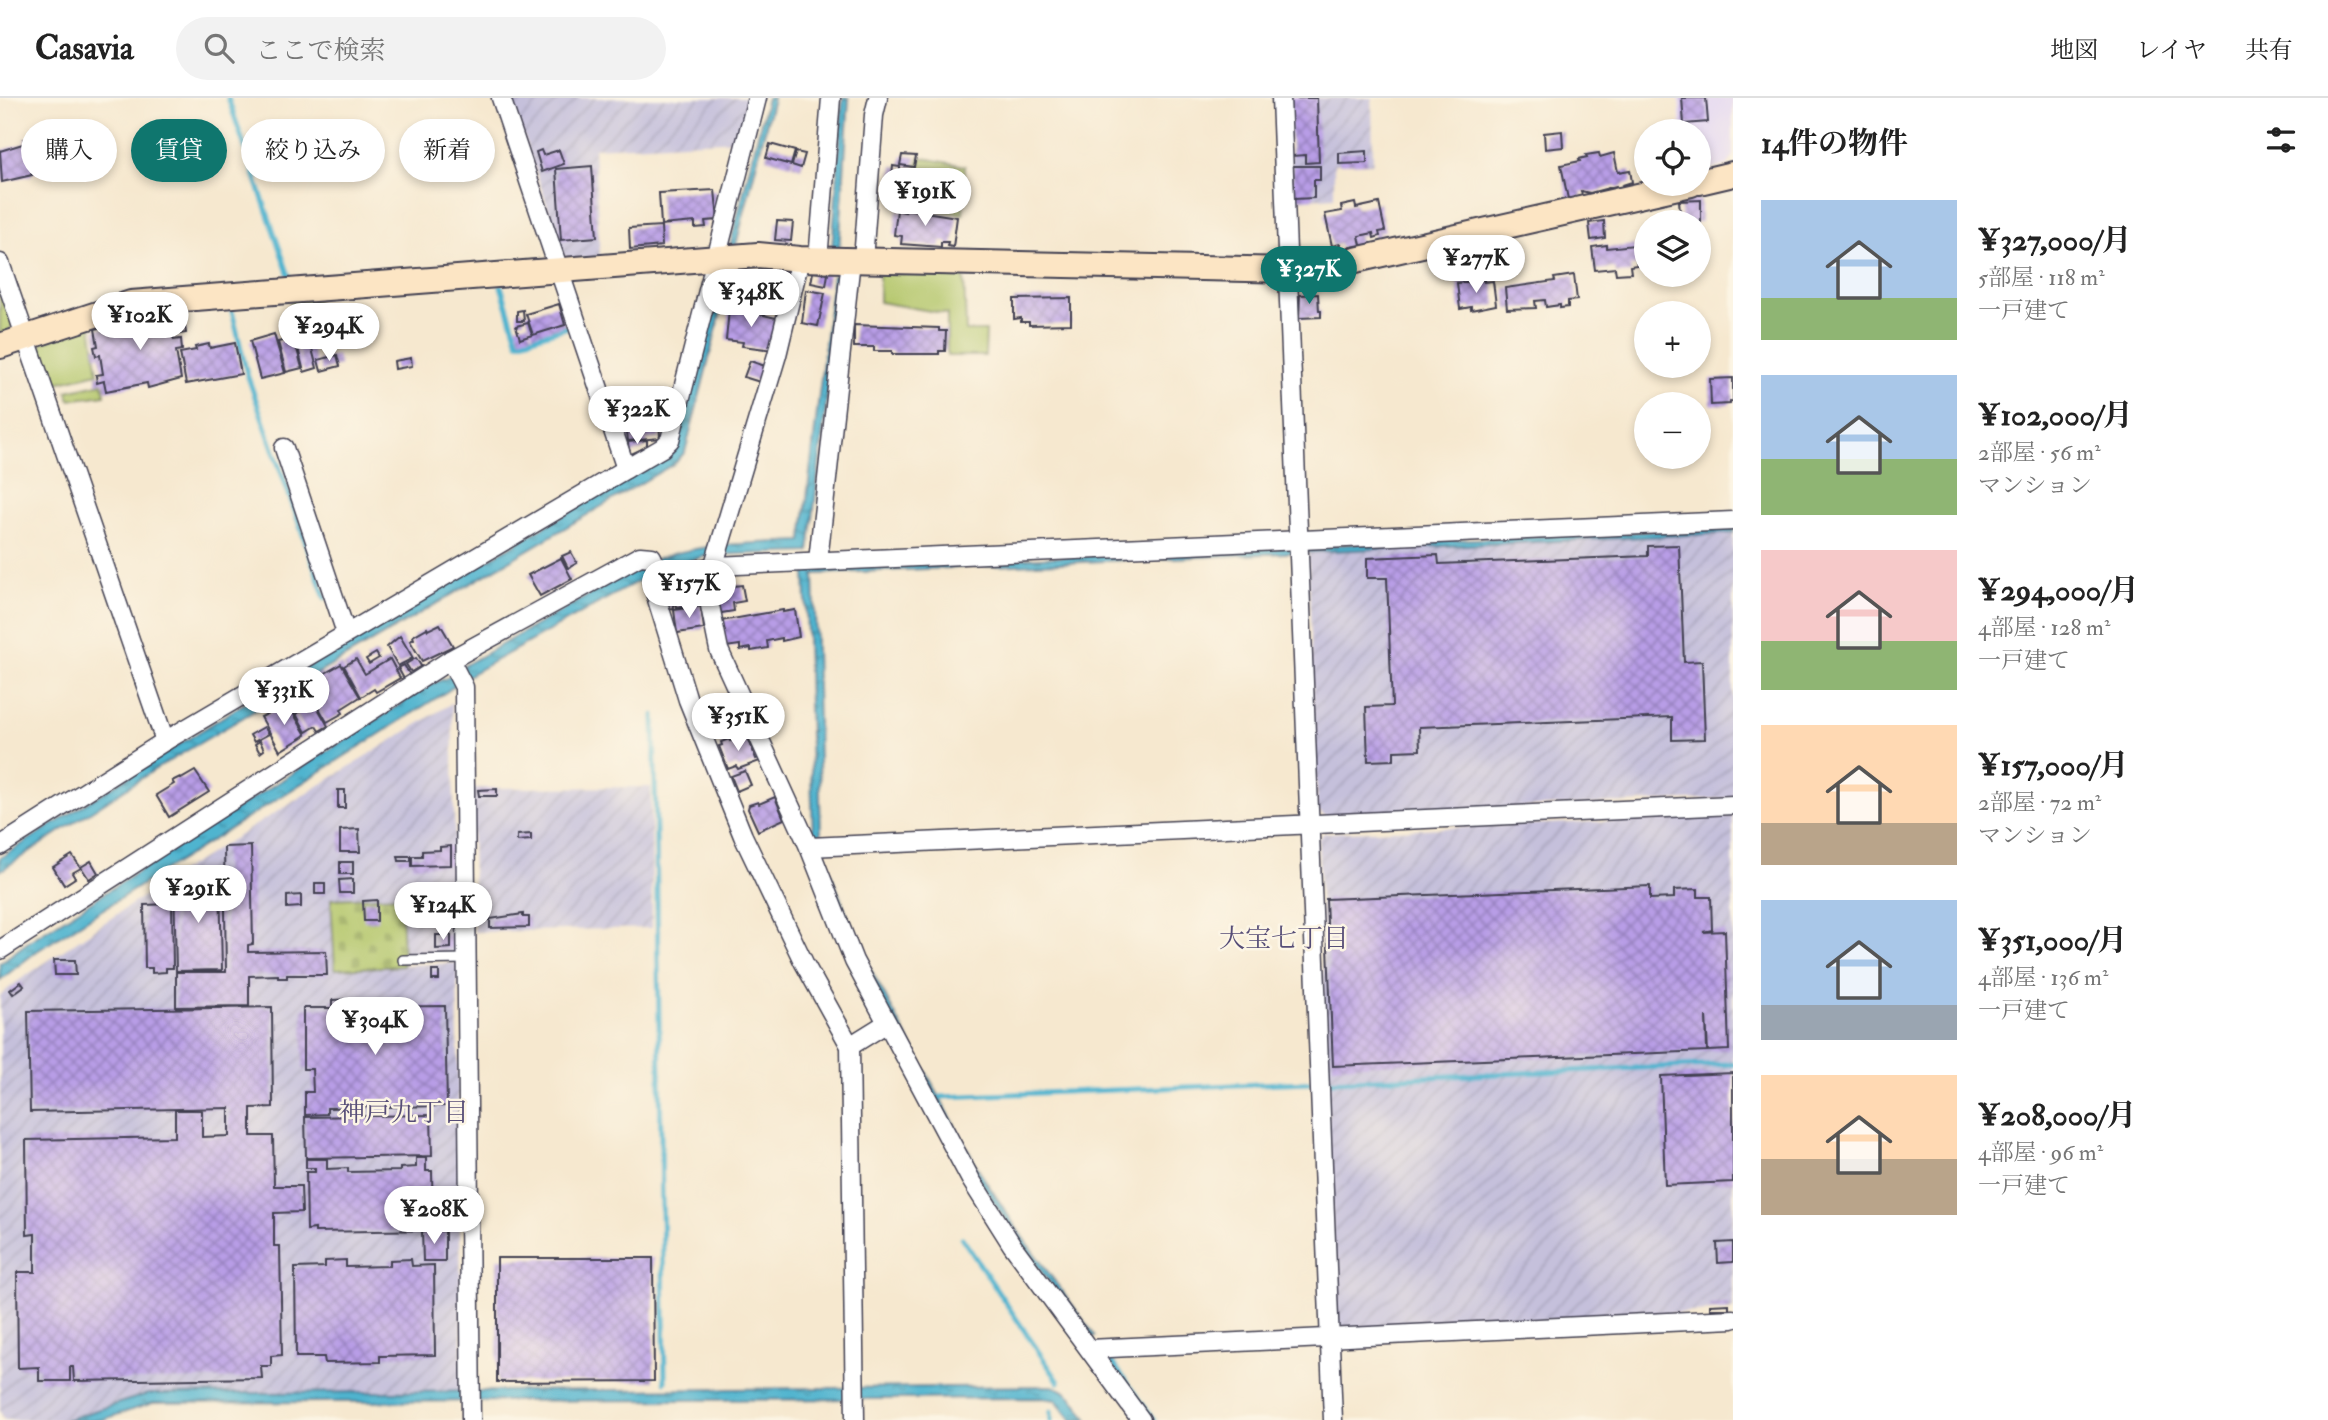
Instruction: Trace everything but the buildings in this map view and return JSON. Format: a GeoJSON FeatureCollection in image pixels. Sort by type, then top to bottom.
{"type":"FeatureCollection","features":[{"type":"Feature","properties":{"kind":"street"},"geometry":{"type":"LineString","coordinates":[[501,98],[626,469]]}},
{"type":"Feature","properties":{"kind":"street"},"geometry":{"type":"LineString","coordinates":[[0,846],[165,741],[346,632],[662,448],[670,440],[757,98]]}},
{"type":"Feature","properties":{"kind":"street"},"geometry":{"type":"LineString","coordinates":[[831,98],[809,259],[777,355],[715,563],[708,596],[719,650],[808,847],[854,961],[971,1180],[1012,1245],[1141,1420]]}},
{"type":"Feature","properties":{"kind":"street"},"geometry":{"type":"LineString","coordinates":[[817,561],[878,98]]}},
{"type":"Feature","properties":{"kind":"street"},"geometry":{"type":"LineString","coordinates":[[1281,98],[1333,1420]]}},
{"type":"Feature","properties":{"kind":"street"},"geometry":{"type":"LineString","coordinates":[[1711,179],[1733,174]]}},
{"type":"Feature","properties":{"kind":"street"},"geometry":{"type":"LineString","coordinates":[[0,346],[131,303],[758,255],[809,259],[1287,270],[1338,264],[1638,196]]}},
{"type":"Feature","properties":{"kind":"street"},"geometry":{"type":"LineString","coordinates":[[0,264],[165,741]]}},
{"type":"Feature","properties":{"kind":"street"},"geometry":{"type":"LineString","coordinates":[[284,448],[346,632]]}},
{"type":"Feature","properties":{"kind":"street"},"geometry":{"type":"LineString","coordinates":[[855,1403],[850,1046],[779,913],[729,802],[688,700],[652,583],[660,576],[715,563],[1298,548],[1733,521]]}},
{"type":"Feature","properties":{"kind":"street"},"geometry":{"type":"LineString","coordinates":[[0,950],[452,664],[640,556],[652,557],[660,576]]}},
{"type":"Feature","properties":{"kind":"street"},"geometry":{"type":"LineString","coordinates":[[452,664],[464,687],[471,1406]]}},
{"type":"Feature","properties":{"kind":"street"},"geometry":{"type":"LineString","coordinates":[[808,847],[1733,805]]}},
{"type":"Feature","properties":{"kind":"street"},"geometry":{"type":"LineString","coordinates":[[850,1046],[887,1023]]}},
{"type":"Feature","properties":{"kind":"street"},"geometry":{"type":"LineString","coordinates":[[1089,1349],[1733,1319]]}},
{"type":"Feature","properties":{"kind":"lane"},"geometry":{"type":"LineString","coordinates":[[403,960],[467,959]]}},
{"type":"Feature","properties":{"kind":"shaded area"},"geometry":{"type":"Polygon","coordinates":[[[511,98],[751,98],[739,140],[594,148],[600,257],[576,259],[564,256],[511,98]]]}},
{"type":"Feature","properties":{"kind":"shaded area"},"geometry":{"type":"Polygon","coordinates":[[[1288,98],[1372,98],[1373,163],[1334,164],[1334,197],[1293,200],[1288,98]]]}},
{"type":"Feature","properties":{"kind":"shaded area"},"geometry":{"type":"Polygon","coordinates":[[[1679,98],[1733,98],[1733,156],[1728,165],[1711,169],[1711,119],[1680,119],[1679,98]]]}},
{"type":"Feature","properties":{"kind":"shaded area"},"geometry":{"type":"Polygon","coordinates":[[[1733,533],[1733,798],[1325,816],[1317,810],[1308,553],[1733,533]]]}},
{"type":"Feature","properties":{"kind":"shaded area"},"geometry":{"type":"Polygon","coordinates":[[[452,703],[457,954],[403,955],[401,896],[332,900],[336,968],[457,963],[462,1391],[148,1394],[65,1420],[4,1420],[0,1411],[0,996],[15,983],[175,875],[452,703]]]}},
{"type":"Feature","properties":{"kind":"shaded area"},"geometry":{"type":"Polygon","coordinates":[[[651,787],[652,928],[474,932],[471,788],[651,787]]]}},
{"type":"Feature","properties":{"kind":"shaded area"},"geometry":{"type":"Polygon","coordinates":[[[1733,816],[1733,1310],[1343,1331],[1336,1324],[1318,839],[1324,833],[1733,816]]]}},
{"type":"Feature","properties":{"kind":"green space"},"geometry":{"type":"Polygon","coordinates":[[[919,157],[965,166],[963,214],[916,208],[920,187],[906,184],[908,169],[917,169],[919,157]]]}},
{"type":"Feature","properties":{"kind":"green space"},"geometry":{"type":"Polygon","coordinates":[[[879,273],[964,275],[966,331],[986,331],[985,356],[947,356],[947,314],[879,302],[879,273]]]}},
{"type":"Feature","properties":{"kind":"green space"},"geometry":{"type":"Polygon","coordinates":[[[0,288],[13,324],[9,331],[0,334],[0,288]]]}},
{"type":"Feature","properties":{"kind":"green space"},"geometry":{"type":"Polygon","coordinates":[[[317,300],[323,325],[290,331],[286,312],[292,310],[290,302],[317,300]]]}},
{"type":"Feature","properties":{"kind":"green space"},"geometry":{"type":"Polygon","coordinates":[[[91,325],[98,373],[52,384],[40,347],[43,342],[91,325]]]}},
{"type":"Feature","properties":{"kind":"green space"},"geometry":{"type":"Polygon","coordinates":[[[103,383],[105,395],[70,400],[67,391],[103,383]]]}},
{"type":"Feature","properties":{"kind":"green space"},"geometry":{"type":"Polygon","coordinates":[[[401,896],[403,966],[335,969],[331,899],[401,896]]]}},
{"type":"Feature","properties":{"kind":"water"},"geometry":{"type":"Polygon","coordinates":[[[767,98],[773,98],[736,245],[730,246],[767,98]]]}},
{"type":"Feature","properties":{"kind":"water"},"geometry":{"type":"Polygon","coordinates":[[[843,98],[849,98],[839,250],[832,250],[843,98]]]}},
{"type":"Feature","properties":{"kind":"water"},"geometry":{"type":"Polygon","coordinates":[[[724,269],[732,269],[685,452],[675,463],[154,770],[0,871],[0,858],[248,701],[670,453],[677,442],[724,269]]]}},
{"type":"Feature","properties":{"kind":"water"},"geometry":{"type":"Polygon","coordinates":[[[833,275],[841,275],[809,552],[710,555],[662,568],[464,678],[37,951],[0,980],[0,963],[31,940],[434,683],[648,562],[705,547],[802,541],[833,275]]]}},
{"type":"Feature","properties":{"kind":"water"},"geometry":{"type":"Polygon","coordinates":[[[1733,528],[1733,533],[814,574],[821,837],[813,837],[805,568],[1733,528]]]}},
{"type":"Feature","properties":{"kind":"water"},"geometry":{"type":"Polygon","coordinates":[[[824,856],[864,957],[981,1174],[1023,1238],[1095,1336],[1091,1339],[1019,1241],[977,1176],[860,960],[819,858],[824,856]]]}},
{"type":"Feature","properties":{"kind":"water"},"geometry":{"type":"Polygon","coordinates":[[[1052,1386],[1069,1395],[1088,1420],[1072,1420],[1056,1400],[1043,1398],[153,1403],[101,1420],[65,1420],[148,1394],[1052,1386]]]}},
{"type":"Feature","properties":{"kind":"waterway"},"geometry":{"type":"LineString","coordinates":[[228,98],[289,276]]}},
{"type":"Feature","properties":{"kind":"waterway"},"geometry":{"type":"LineString","coordinates":[[501,286],[518,342],[568,327]]}},
{"type":"Feature","properties":{"kind":"waterway"},"geometry":{"type":"LineString","coordinates":[[232,311],[247,374],[325,598]]}},
{"type":"Feature","properties":{"kind":"waterway"},"geometry":{"type":"LineString","coordinates":[[654,715],[665,1382]]}},
{"type":"Feature","properties":{"kind":"waterway"},"geometry":{"type":"LineString","coordinates":[[1330,1081],[1733,1064]]}},
{"type":"Feature","properties":{"kind":"waterway"},"geometry":{"type":"LineString","coordinates":[[941,1097],[1309,1082]]}},
{"type":"Feature","properties":{"kind":"waterway"},"geometry":{"type":"LineString","coordinates":[[962,1238],[1059,1382]]}},
{"type":"Feature","properties":{"kind":"waterway"},"geometry":{"type":"LineString","coordinates":[[1107,1356],[1154,1420]]}},
{"type":"Feature","properties":{"kind":"waterway"},"geometry":{"type":"LineString","coordinates":[[1051,1411],[1051,1420]]}},
{"type":"Feature","properties":{"kind":"district","name":"大宝七丁目"},"geometry":{"type":"Point","coordinates":[1284,939]}},
{"type":"Feature","properties":{"kind":"district","name":"神戸九丁目"},"geometry":{"type":"Point","coordinates":[404,1113]}}]}
